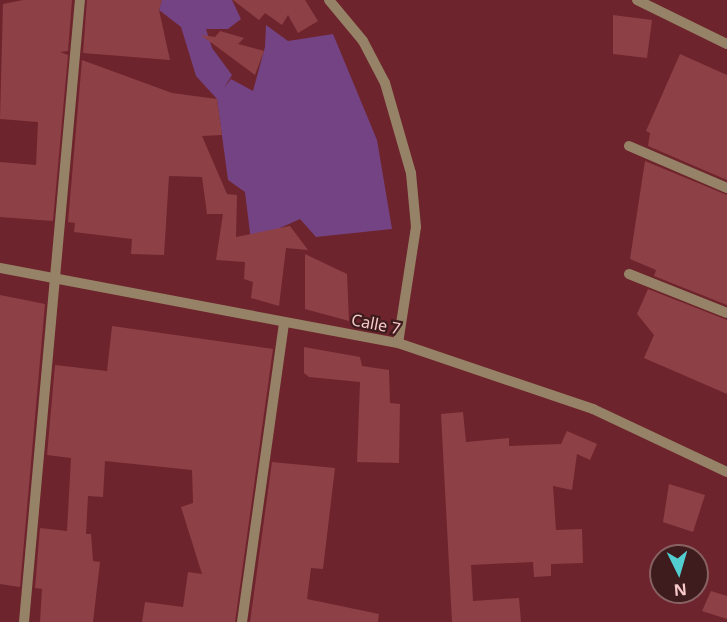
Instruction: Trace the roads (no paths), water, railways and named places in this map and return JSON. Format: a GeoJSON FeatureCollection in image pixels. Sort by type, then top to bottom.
{"type":"FeatureCollection","features":[{"type":"Feature","properties":{"kind":"street"},"geometry":{"type":"LineString","coordinates":[[24,622],[80,0]]}},
{"type":"Feature","properties":{"kind":"street"},"geometry":{"type":"LineString","coordinates":[[329,0],[363,41],[385,83],[411,173],[416,227],[399,343]]}},
{"type":"Feature","properties":{"kind":"street"},"geometry":{"type":"LineString","coordinates":[[637,0],[727,45]]}},
{"type":"Feature","properties":{"kind":"street"},"geometry":{"type":"LineString","coordinates":[[629,146],[727,188]]}},
{"type":"Feature","properties":{"kind":"street","name":"Calle 7"},"geometry":{"type":"LineString","coordinates":[[0,268],[399,343],[593,409],[727,472]]}},
{"type":"Feature","properties":{"kind":"street"},"geometry":{"type":"LineString","coordinates":[[628,274],[727,314]]}},
{"type":"Feature","properties":{"kind":"street"},"geometry":{"type":"LineString","coordinates":[[242,622],[284,322]]}}]}
